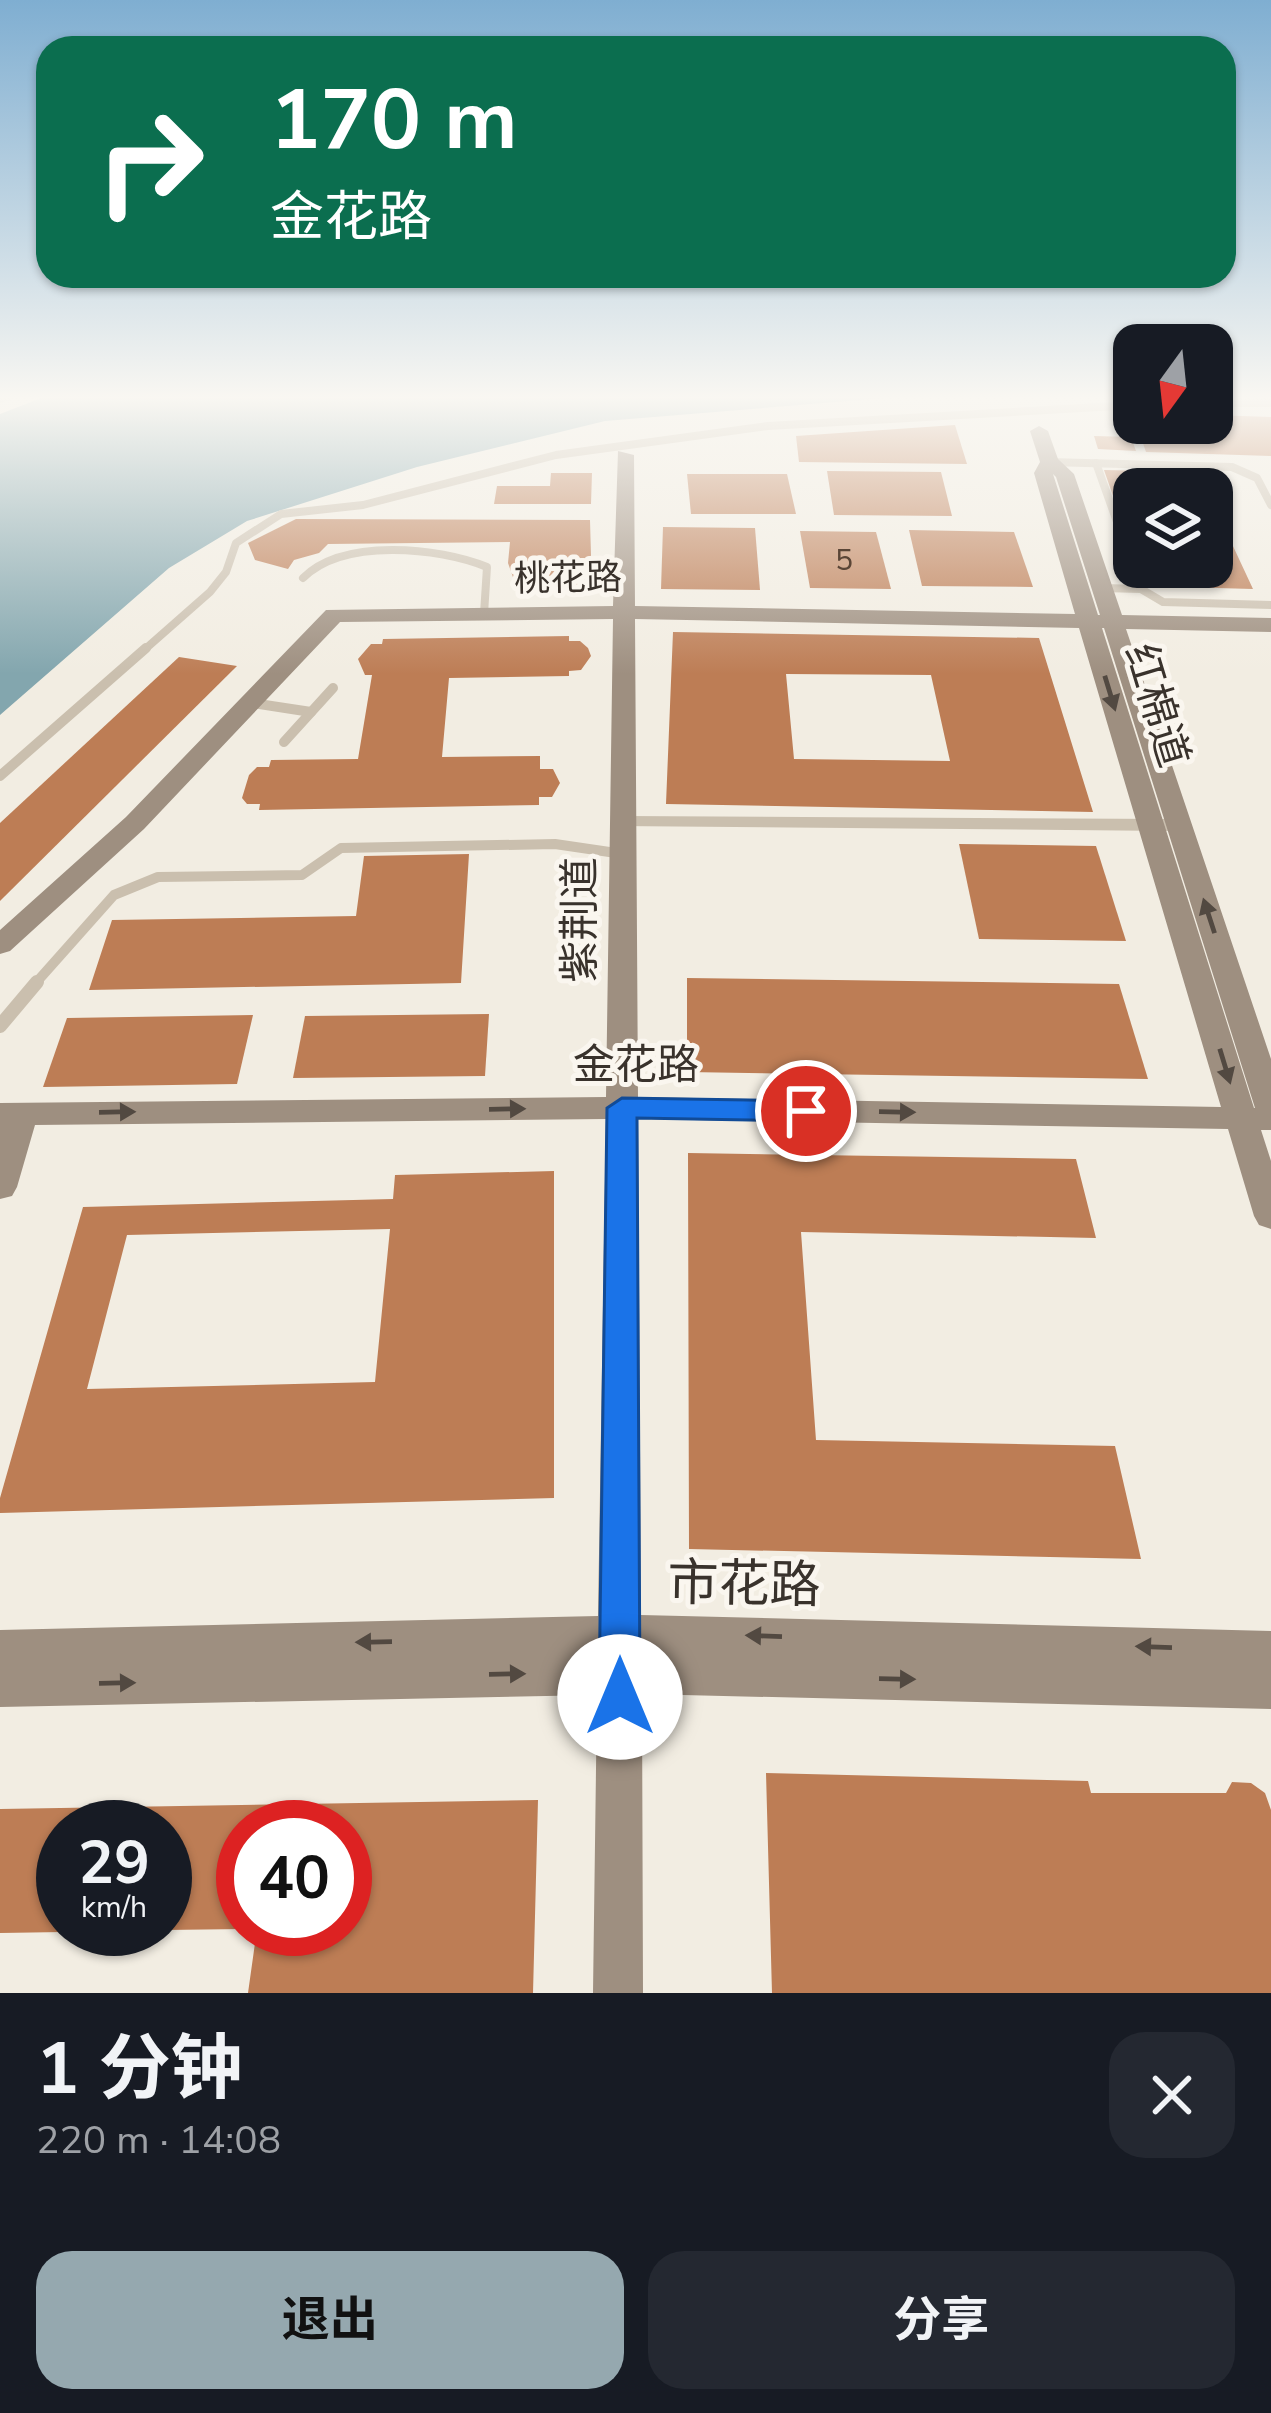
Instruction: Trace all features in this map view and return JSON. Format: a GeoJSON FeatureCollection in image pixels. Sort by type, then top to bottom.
{"type":"FeatureCollection","features":[{"type":"Feature","properties":{"kind":"main road","name":"紫荆道"},"geometry":{"type":"LineString","coordinates":[[618,1993],[625,488]]}},
{"type":"Feature","properties":{"kind":"main road","name":"红棉道"},"geometry":{"type":"LineString","coordinates":[[1049,488],[1179,826],[1261,1115],[1271,1216]]}},
{"type":"Feature","properties":{"kind":"main road","name":"红棉道"},"geometry":{"type":"LineString","coordinates":[[1069,488],[1100,587],[1099,618],[1151,825],[1261,1115]]}},
{"type":"Feature","properties":{"kind":"main road","name":"桃花路"},"geometry":{"type":"LineString","coordinates":[[0,945],[135,823],[334,615],[626,612],[1271,625]]}},
{"type":"Feature","properties":{"kind":"main road","name":"金花路"},"geometry":{"type":"LineString","coordinates":[[11,1114],[622,1108],[1261,1115]]}},
{"type":"Feature","properties":{"kind":"main road"},"geometry":{"type":"LineString","coordinates":[[0,1186],[11,1114]]}},
{"type":"Feature","properties":{"kind":"main road","name":"市花路"},"geometry":{"type":"LineString","coordinates":[[0,1686],[620,1655],[693,1634],[1271,1651]]}},
{"type":"Feature","properties":{"kind":"main road","name":"市花路"},"geometry":{"type":"LineString","coordinates":[[0,1650],[620,1655],[1271,1688]]}},
{"type":"Feature","properties":{"kind":"street"},"geometry":{"type":"LineString","coordinates":[[624,822],[1179,826]]}},
{"type":"Feature","properties":{"kind":"lane"},"geometry":{"type":"LineString","coordinates":[[0,776],[210,592],[226,572],[236,543],[281,514],[363,505],[429,488]]}},
{"type":"Feature","properties":{"kind":"lane"},"geometry":{"type":"LineString","coordinates":[[1105,488],[1141,589]]}},
{"type":"Feature","properties":{"kind":"lane"},"geometry":{"type":"LineString","coordinates":[[303,578],[318,564],[346,556],[466,558],[487,567],[484,614]]}},
{"type":"Feature","properties":{"kind":"lane"},"geometry":{"type":"LineString","coordinates":[[1100,587],[1141,589],[1163,602],[1271,605]]}},
{"type":"Feature","properties":{"kind":"lane"},"geometry":{"type":"LineString","coordinates":[[284,742],[333,688]]}},
{"type":"Feature","properties":{"kind":"lane"},"geometry":{"type":"LineString","coordinates":[[252,704],[311,712]]}},
{"type":"Feature","properties":{"kind":"lane"},"geometry":{"type":"LineString","coordinates":[[0,1026],[91,916],[114,896],[158,877],[302,875],[341,848],[555,844],[624,855]]}},
{"type":"Feature","properties":{"kind":"water"},"geometry":{"type":"Polygon","coordinates":[[[0,488],[351,488],[247,521],[169,568],[0,715],[0,488]]]}},
{"type":"Feature","properties":{"kind":"building"},"geometry":{"type":"Polygon","coordinates":[[[497,488],[592,488],[591,504],[494,504],[497,488]]]}},
{"type":"Feature","properties":{"kind":"building"},"geometry":{"type":"Polygon","coordinates":[[[688,488],[790,488],[796,514],[691,514],[688,488]]]}},
{"type":"Feature","properties":{"kind":"building"},"geometry":{"type":"Polygon","coordinates":[[[830,488],[945,488],[952,516],[834,515],[830,488]]]}},
{"type":"Feature","properties":{"kind":"building"},"geometry":{"type":"Polygon","coordinates":[[[296,519],[590,520],[592,590],[550,592],[514,580],[508,563],[510,542],[328,544],[319,553],[294,560],[288,569],[255,560],[248,543],[296,519]]]}},
{"type":"Feature","properties":{"kind":"building"},"geometry":{"type":"Polygon","coordinates":[[[663,527],[755,528],[760,590],[661,589],[663,527]]]}},
{"type":"Feature","properties":{"kind":"building"},"geometry":{"type":"Polygon","coordinates":[[[909,530],[1014,532],[1033,587],[922,586],[909,530]]]}},
{"type":"Feature","properties":{"kind":"building"},"geometry":{"type":"Polygon","coordinates":[[[800,531],[876,532],[891,589],[810,588],[800,531]]]}},
{"type":"Feature","properties":{"kind":"building"},"geometry":{"type":"Polygon","coordinates":[[[1233,546],[1253,589],[1217,588],[1233,588],[1233,546]]]}},
{"type":"Feature","properties":{"kind":"building"},"geometry":{"type":"Polygon","coordinates":[[[673,632],[1039,638],[1093,812],[666,804],[673,632]],[[786,674],[794,759],[950,761],[931,675],[786,674]]]}},
{"type":"Feature","properties":{"kind":"building"},"geometry":{"type":"Polygon","coordinates":[[[569,636],[569,641],[580,641],[588,648],[591,656],[581,670],[569,671],[569,676],[449,678],[442,757],[540,756],[540,769],[553,769],[560,783],[552,797],[539,797],[539,805],[259,810],[260,804],[247,804],[242,798],[249,775],[257,767],[269,767],[271,760],[358,759],[372,675],[365,675],[358,659],[371,644],[382,644],[383,639],[569,636]]]}},
{"type":"Feature","properties":{"kind":"building"},"geometry":{"type":"Polygon","coordinates":[[[179,657],[237,666],[0,901],[0,823],[179,657]]]}},
{"type":"Feature","properties":{"kind":"building"},"geometry":{"type":"Polygon","coordinates":[[[959,844],[1096,846],[1126,941],[979,939],[959,844]]]}},
{"type":"Feature","properties":{"kind":"building"},"geometry":{"type":"Polygon","coordinates":[[[469,854],[461,983],[89,990],[112,920],[356,916],[364,856],[469,854]]]}},
{"type":"Feature","properties":{"kind":"building"},"geometry":{"type":"Polygon","coordinates":[[[687,978],[1119,984],[1148,1079],[687,1072],[687,978]]]}},
{"type":"Feature","properties":{"kind":"building"},"geometry":{"type":"Polygon","coordinates":[[[489,1014],[485,1076],[293,1078],[305,1016],[489,1014]]]}},
{"type":"Feature","properties":{"kind":"building"},"geometry":{"type":"Polygon","coordinates":[[[253,1015],[237,1084],[43,1087],[67,1018],[253,1015]]]}},
{"type":"Feature","properties":{"kind":"building"},"geometry":{"type":"Polygon","coordinates":[[[688,1153],[1076,1159],[1096,1238],[801,1232],[816,1440],[1115,1446],[1141,1559],[689,1549],[688,1153]]]}},
{"type":"Feature","properties":{"kind":"building"},"geometry":{"type":"Polygon","coordinates":[[[554,1171],[554,1498],[0,1513],[0,1498],[83,1207],[393,1199],[395,1175],[554,1171]],[[390,1229],[127,1235],[87,1389],[375,1382],[390,1229]]]}},
{"type":"Feature","properties":{"kind":"building"},"geometry":{"type":"Polygon","coordinates":[[[766,1773],[1088,1781],[1091,1793],[1226,1793],[1232,1782],[1251,1783],[1265,1793],[1271,1810],[1271,1993],[772,1993],[766,1773]]]}},
{"type":"Feature","properties":{"kind":"building"},"geometry":{"type":"Polygon","coordinates":[[[538,1800],[533,1993],[248,1993],[253,1956],[372,1956],[372,1803],[538,1800]]]}},
{"type":"Feature","properties":{"kind":"building"},"geometry":{"type":"Polygon","coordinates":[[[216,1805],[216,1929],[192,1930],[192,1806],[216,1805]]]}},
{"type":"Feature","properties":{"kind":"building"},"geometry":{"type":"Polygon","coordinates":[[[36,1808],[36,1932],[0,1933],[0,1809],[36,1808]]]}},
{"type":"Feature","properties":{"kind":"route"},"geometry":{"type":"LineString","coordinates":[[620,1697],[622,1108],[806,1111]]}}]}
